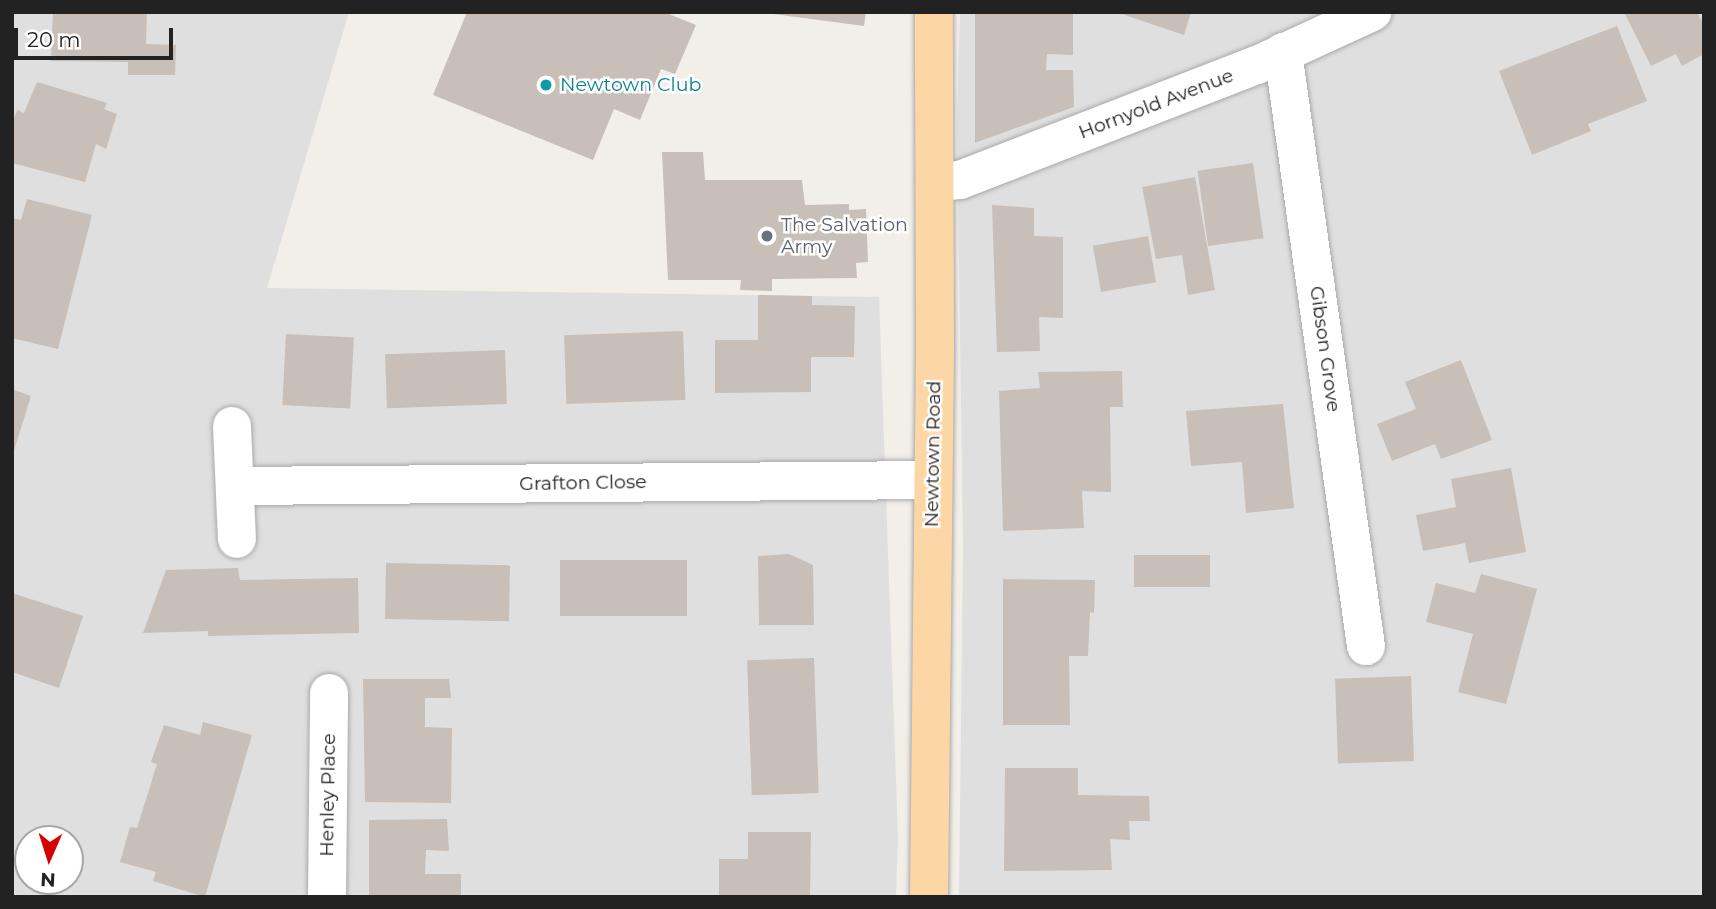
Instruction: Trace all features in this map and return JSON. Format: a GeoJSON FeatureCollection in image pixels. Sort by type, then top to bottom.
{"type":"FeatureCollection","features":[{"type":"Feature","properties":{"kind":"main road","name":"Newtown Road"},"geometry":{"type":"LineString","coordinates":[[929,897],[936,183],[934,12]]}},
{"type":"Feature","properties":{"kind":"street","name":"Hornyold Avenue"},"geometry":{"type":"LineString","coordinates":[[936,183],[960,180],[1283,52],[1372,12]]}},
{"type":"Feature","properties":{"kind":"street","name":"Gibson Grove"},"geometry":{"type":"LineString","coordinates":[[1283,52],[1366,646]]}},
{"type":"Feature","properties":{"kind":"street"},"geometry":{"type":"LineString","coordinates":[[232,426],[237,539]]}},
{"type":"Feature","properties":{"kind":"street","name":"Grafton Close"},"geometry":{"type":"LineString","coordinates":[[235,486],[931,480]]}},
{"type":"Feature","properties":{"kind":"street","name":"Henley Place"},"geometry":{"type":"LineString","coordinates":[[327,897],[329,693]]}},
{"type":"Feature","properties":{"kind":"shaded area"},"geometry":{"type":"Polygon","coordinates":[[[12,12],[349,12],[267,288],[879,297],[898,837],[896,897],[12,897],[12,12]]]}},
{"type":"Feature","properties":{"kind":"shaded area"},"geometry":{"type":"Polygon","coordinates":[[[960,12],[1704,12],[1704,897],[959,897],[963,547],[957,121],[960,12]]]}},
{"type":"Feature","properties":{"kind":"building"},"geometry":{"type":"Polygon","coordinates":[[[53,12],[147,12],[146,44],[176,45],[175,75],[128,75],[128,62],[51,61],[53,12]]]}},
{"type":"Feature","properties":{"kind":"building","name":"Newtown Club"},"geometry":{"type":"Polygon","coordinates":[[[467,12],[664,12],[696,25],[675,74],[661,69],[640,120],[614,109],[593,160],[433,95],[467,12]]]}},
{"type":"Feature","properties":{"kind":"building"},"geometry":{"type":"Polygon","coordinates":[[[759,12],[866,12],[864,26],[759,12]]]}},
{"type":"Feature","properties":{"kind":"building"},"geometry":{"type":"Polygon","coordinates":[[[975,12],[1073,13],[1073,55],[1047,54],[1046,70],[1073,70],[1074,107],[975,143],[975,12]]]}},
{"type":"Feature","properties":{"kind":"building"},"geometry":{"type":"Polygon","coordinates":[[[1116,12],[1191,12],[1184,35],[1116,12]]]}},
{"type":"Feature","properties":{"kind":"building"},"geometry":{"type":"Polygon","coordinates":[[[1624,12],[1697,12],[1704,25],[1704,54],[1682,66],[1676,54],[1651,66],[1624,12]]]}},
{"type":"Feature","properties":{"kind":"building"},"geometry":{"type":"Polygon","coordinates":[[[1617,26],[1647,101],[1588,124],[1591,131],[1532,155],[1499,71],[1617,26]]]}},
{"type":"Feature","properties":{"kind":"building"},"geometry":{"type":"Polygon","coordinates":[[[37,82],[107,103],[104,109],[117,114],[106,149],[96,144],[85,182],[12,163],[12,124],[17,110],[24,113],[37,82]]]}},
{"type":"Feature","properties":{"kind":"building","name":"The Salvation Army"},"geometry":{"type":"Polygon","coordinates":[[[662,152],[703,152],[705,180],[802,180],[805,205],[849,204],[849,210],[866,209],[868,262],[856,263],[857,278],[772,279],[772,291],[740,290],[741,280],[668,280],[662,152]]]}},
{"type":"Feature","properties":{"kind":"building"},"geometry":{"type":"Polygon","coordinates":[[[1253,163],[1264,238],[1208,246],[1198,171],[1253,163]]]}},
{"type":"Feature","properties":{"kind":"building"},"geometry":{"type":"Polygon","coordinates":[[[1195,177],[1215,290],[1188,295],[1182,255],[1156,259],[1142,187],[1195,177]]]}},
{"type":"Feature","properties":{"kind":"building"},"geometry":{"type":"Polygon","coordinates":[[[27,199],[92,215],[58,349],[12,338],[12,218],[21,220],[27,199]]]}},
{"type":"Feature","properties":{"kind":"building"},"geometry":{"type":"Polygon","coordinates":[[[992,205],[1034,208],[1034,236],[1063,237],[1063,318],[1039,317],[1040,351],[997,352],[992,205]]]}},
{"type":"Feature","properties":{"kind":"building"},"geometry":{"type":"Polygon","coordinates":[[[1148,236],[1156,282],[1101,292],[1093,246],[1148,236]]]}},
{"type":"Feature","properties":{"kind":"building"},"geometry":{"type":"Polygon","coordinates":[[[758,295],[812,296],[812,305],[855,306],[854,357],[811,357],[811,392],[715,393],[715,340],[758,340],[758,295]]]}},
{"type":"Feature","properties":{"kind":"building"},"geometry":{"type":"Polygon","coordinates":[[[683,331],[685,400],[566,404],[564,335],[683,331]]]}},
{"type":"Feature","properties":{"kind":"building"},"geometry":{"type":"Polygon","coordinates":[[[286,334],[354,338],[350,408],[282,405],[286,334]]]}},
{"type":"Feature","properties":{"kind":"building"},"geometry":{"type":"Polygon","coordinates":[[[505,350],[507,404],[387,408],[385,354],[505,350]]]}},
{"type":"Feature","properties":{"kind":"building"},"geometry":{"type":"Polygon","coordinates":[[[1461,360],[1492,440],[1441,459],[1435,444],[1392,461],[1377,424],[1416,409],[1405,382],[1461,360]]]}},
{"type":"Feature","properties":{"kind":"building"},"geometry":{"type":"Polygon","coordinates":[[[1122,371],[1123,407],[1110,407],[1111,492],[1082,491],[1084,528],[1003,531],[999,391],[1040,388],[1038,372],[1122,371]]]}},
{"type":"Feature","properties":{"kind":"building"},"geometry":{"type":"Polygon","coordinates":[[[12,389],[31,396],[13,454],[12,454],[12,389]]]}},
{"type":"Feature","properties":{"kind":"building"},"geometry":{"type":"Polygon","coordinates":[[[1283,404],[1294,508],[1246,513],[1242,462],[1191,466],[1186,411],[1283,404]]]}},
{"type":"Feature","properties":{"kind":"building"},"geometry":{"type":"Polygon","coordinates":[[[1511,468],[1526,552],[1469,563],[1465,543],[1423,551],[1416,515],[1456,507],[1451,479],[1511,468]]]}},
{"type":"Feature","properties":{"kind":"building"},"geometry":{"type":"Polygon","coordinates":[[[789,554],[813,565],[814,625],[759,625],[758,556],[789,554]]]}},
{"type":"Feature","properties":{"kind":"building"},"geometry":{"type":"Polygon","coordinates":[[[1134,555],[1210,555],[1210,587],[1134,587],[1134,555]]]}},
{"type":"Feature","properties":{"kind":"building"},"geometry":{"type":"Polygon","coordinates":[[[560,560],[687,560],[687,616],[560,616],[560,560]]]}},
{"type":"Feature","properties":{"kind":"building"},"geometry":{"type":"Polygon","coordinates":[[[386,563],[510,565],[509,621],[385,619],[386,563]]]}},
{"type":"Feature","properties":{"kind":"building"},"geometry":{"type":"Polygon","coordinates":[[[238,568],[240,580],[358,578],[359,633],[208,636],[208,631],[143,633],[166,570],[238,568]]]}},
{"type":"Feature","properties":{"kind":"building"},"geometry":{"type":"Polygon","coordinates":[[[1481,574],[1537,589],[1506,704],[1458,692],[1473,634],[1426,622],[1436,583],[1475,593],[1481,574]]]}},
{"type":"Feature","properties":{"kind":"building"},"geometry":{"type":"Polygon","coordinates":[[[1003,579],[1095,580],[1088,656],[1069,656],[1070,725],[1003,725],[1003,579]]]}},
{"type":"Feature","properties":{"kind":"building"},"geometry":{"type":"Polygon","coordinates":[[[12,593],[83,616],[59,688],[12,672],[12,593]]]}},
{"type":"Feature","properties":{"kind":"building"},"geometry":{"type":"Polygon","coordinates":[[[814,658],[819,793],[752,795],[747,660],[814,658]]]}},
{"type":"Feature","properties":{"kind":"building"},"geometry":{"type":"Polygon","coordinates":[[[1411,676],[1414,761],[1338,764],[1335,679],[1411,676]]]}},
{"type":"Feature","properties":{"kind":"building"},"geometry":{"type":"Polygon","coordinates":[[[363,679],[449,679],[451,698],[425,698],[425,727],[452,728],[451,803],[365,802],[363,679]]]}},
{"type":"Feature","properties":{"kind":"building"},"geometry":{"type":"Polygon","coordinates":[[[203,722],[252,735],[205,897],[153,881],[156,872],[120,862],[130,827],[137,828],[157,764],[151,762],[164,725],[200,735],[203,722]]]}},
{"type":"Feature","properties":{"kind":"building"},"geometry":{"type":"Polygon","coordinates":[[[1005,768],[1078,768],[1078,795],[1149,796],[1150,821],[1129,821],[1130,840],[1110,839],[1112,870],[1004,871],[1005,768]]]}},
{"type":"Feature","properties":{"kind":"building"},"geometry":{"type":"Polygon","coordinates":[[[447,819],[449,851],[426,850],[425,874],[461,874],[461,897],[369,897],[369,820],[447,819]]]}},
{"type":"Feature","properties":{"kind":"building"},"geometry":{"type":"Polygon","coordinates":[[[748,832],[811,832],[810,897],[719,897],[719,859],[748,859],[748,832]]]}},
{"type":"Feature","properties":{"kind":"place","name":"Newtown Club"},"geometry":{"type":"Point","coordinates":[546,85]}},
{"type":"Feature","properties":{"kind":"place","name":"The Salvation Army"},"geometry":{"type":"Point","coordinates":[767,236]}}]}
